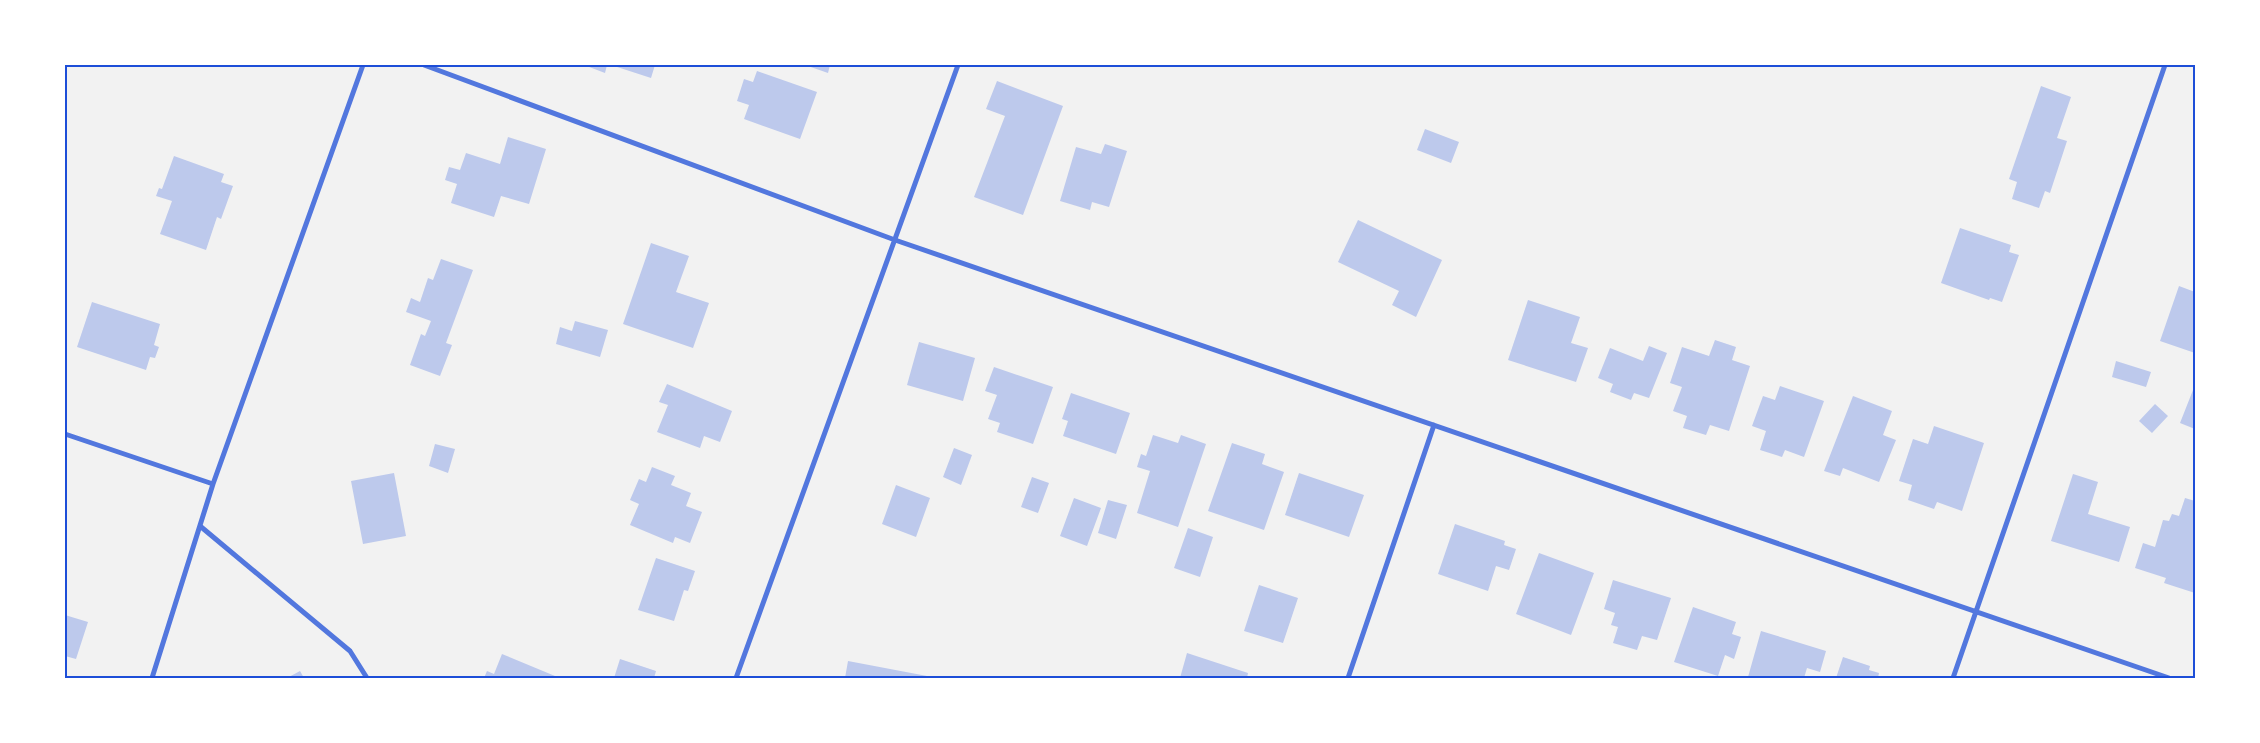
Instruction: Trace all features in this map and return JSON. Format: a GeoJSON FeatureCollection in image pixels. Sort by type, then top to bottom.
{"type":"FeatureCollection","features":[{"type":"Feature","properties":{"kind":"street"},"geometry":{"type":"LineString","coordinates":[[152,678],[213,484],[363,65]]}},
{"type":"Feature","properties":{"kind":"street"},"geometry":{"type":"LineString","coordinates":[[424,65],[895,240],[2168,678]]}},
{"type":"Feature","properties":{"kind":"street"},"geometry":{"type":"LineString","coordinates":[[736,678],[958,65]]}},
{"type":"Feature","properties":{"kind":"street"},"geometry":{"type":"LineString","coordinates":[[1953,678],[2165,65]]}},
{"type":"Feature","properties":{"kind":"street"},"geometry":{"type":"LineString","coordinates":[[1348,678],[1434,425]]}},
{"type":"Feature","properties":{"kind":"street"},"geometry":{"type":"LineString","coordinates":[[65,434],[213,484]]}},
{"type":"Feature","properties":{"kind":"street"},"geometry":{"type":"LineString","coordinates":[[200,526],[350,651],[367,678]]}},
{"type":"Feature","properties":{"kind":"building"},"geometry":{"type":"Polygon","coordinates":[[[584,65],[607,65],[605,73],[584,65]]]}},
{"type":"Feature","properties":{"kind":"building"},"geometry":{"type":"Polygon","coordinates":[[[611,65],[655,65],[651,78],[611,65]]]}},
{"type":"Feature","properties":{"kind":"building"},"geometry":{"type":"Polygon","coordinates":[[[805,65],[830,65],[828,73],[805,65]]]}},
{"type":"Feature","properties":{"kind":"building"},"geometry":{"type":"Polygon","coordinates":[[[757,71],[817,92],[800,139],[744,119],[749,105],[737,101],[744,79],[753,82],[757,71]]]}},
{"type":"Feature","properties":{"kind":"building"},"geometry":{"type":"Polygon","coordinates":[[[997,81],[1063,106],[1023,215],[974,197],[1005,116],[986,109],[997,81]]]}},
{"type":"Feature","properties":{"kind":"building"},"geometry":{"type":"Polygon","coordinates":[[[2041,86],[2071,97],[2057,138],[2067,141],[2050,193],[2045,191],[2039,208],[2012,199],[2017,182],[2009,179],[2041,86]]]}},
{"type":"Feature","properties":{"kind":"building"},"geometry":{"type":"Polygon","coordinates":[[[1425,129],[1459,142],[1451,163],[1417,150],[1425,129]]]}},
{"type":"Feature","properties":{"kind":"building"},"geometry":{"type":"Polygon","coordinates":[[[508,137],[546,149],[529,204],[501,196],[494,217],[451,203],[457,184],[445,180],[449,167],[460,170],[466,153],[500,164],[508,137]]]}},
{"type":"Feature","properties":{"kind":"building"},"geometry":{"type":"Polygon","coordinates":[[[1105,144],[1127,151],[1109,207],[1092,202],[1090,210],[1060,201],[1076,147],[1101,154],[1105,144]]]}},
{"type":"Feature","properties":{"kind":"building"},"geometry":{"type":"Polygon","coordinates":[[[174,156],[224,174],[221,182],[233,186],[221,219],[217,217],[206,250],[160,234],[172,201],[156,196],[159,188],[162,189],[174,156]]]}},
{"type":"Feature","properties":{"kind":"building"},"geometry":{"type":"Polygon","coordinates":[[[1358,220],[1442,260],[1416,317],[1392,305],[1399,291],[1338,262],[1358,220]]]}},
{"type":"Feature","properties":{"kind":"building"},"geometry":{"type":"Polygon","coordinates":[[[1960,228],[2011,245],[2009,252],[2019,255],[2002,302],[1990,298],[1989,300],[1941,283],[1960,228]]]}},
{"type":"Feature","properties":{"kind":"building"},"geometry":{"type":"Polygon","coordinates":[[[651,243],[689,256],[676,292],[709,303],[693,348],[623,324],[651,243]]]}},
{"type":"Feature","properties":{"kind":"building"},"geometry":{"type":"Polygon","coordinates":[[[441,259],[473,270],[446,343],[452,345],[440,376],[410,365],[421,334],[425,336],[431,321],[406,312],[411,298],[420,302],[428,278],[433,280],[441,259]]]}},
{"type":"Feature","properties":{"kind":"building"},"geometry":{"type":"Polygon","coordinates":[[[2179,286],[2195,292],[2195,353],[2160,341],[2179,286]]]}},
{"type":"Feature","properties":{"kind":"building"},"geometry":{"type":"Polygon","coordinates":[[[1528,300],[1580,317],[1571,343],[1588,348],[1576,382],[1508,360],[1528,300]]]}},
{"type":"Feature","properties":{"kind":"building"},"geometry":{"type":"Polygon","coordinates":[[[92,302],[160,324],[154,345],[159,347],[155,358],[150,357],[146,370],[77,347],[92,302]]]}},
{"type":"Feature","properties":{"kind":"building"},"geometry":{"type":"Polygon","coordinates":[[[575,321],[608,330],[600,357],[556,344],[560,327],[572,331],[575,321]]]}},
{"type":"Feature","properties":{"kind":"building"},"geometry":{"type":"Polygon","coordinates":[[[1715,340],[1736,347],[1732,360],[1750,366],[1729,431],[1710,425],[1706,435],[1683,428],[1687,416],[1673,411],[1682,387],[1670,383],[1682,347],[1709,356],[1715,340]]]}},
{"type":"Feature","properties":{"kind":"building"},"geometry":{"type":"Polygon","coordinates":[[[919,342],[975,358],[963,401],[907,385],[919,342]]]}},
{"type":"Feature","properties":{"kind":"building"},"geometry":{"type":"Polygon","coordinates":[[[1649,346],[1667,353],[1649,398],[1634,393],[1631,400],[1610,392],[1613,384],[1598,378],[1610,348],[1643,361],[1649,346]]]}},
{"type":"Feature","properties":{"kind":"building"},"geometry":{"type":"Polygon","coordinates":[[[2116,361],[2151,372],[2146,387],[2112,377],[2116,361]]]}},
{"type":"Feature","properties":{"kind":"building"},"geometry":{"type":"Polygon","coordinates":[[[994,367],[1053,387],[1033,444],[997,432],[1000,423],[988,419],[997,395],[985,391],[994,367]]]}},
{"type":"Feature","properties":{"kind":"building"},"geometry":{"type":"Polygon","coordinates":[[[667,384],[732,411],[720,442],[704,436],[700,448],[657,432],[668,405],[659,402],[667,384]]]}},
{"type":"Feature","properties":{"kind":"building"},"geometry":{"type":"Polygon","coordinates":[[[1780,386],[1824,401],[1804,457],[1785,450],[1782,457],[1760,450],[1766,431],[1752,426],[1763,396],[1775,400],[1780,386]]]}},
{"type":"Feature","properties":{"kind":"building"},"geometry":{"type":"Polygon","coordinates":[[[2193,390],[2195,391],[2195,429],[2180,423],[2193,390]]]}},
{"type":"Feature","properties":{"kind":"building"},"geometry":{"type":"Polygon","coordinates":[[[1071,393],[1130,413],[1116,454],[1063,436],[1068,421],[1062,419],[1071,393]]]}},
{"type":"Feature","properties":{"kind":"building"},"geometry":{"type":"Polygon","coordinates":[[[1853,396],[1892,411],[1883,435],[1896,440],[1879,482],[1843,468],[1840,476],[1824,471],[1853,396]]]}},
{"type":"Feature","properties":{"kind":"building"},"geometry":{"type":"Polygon","coordinates":[[[2155,404],[2168,416],[2152,433],[2139,421],[2155,404]]]}},
{"type":"Feature","properties":{"kind":"building"},"geometry":{"type":"Polygon","coordinates":[[[1934,426],[1984,443],[1962,511],[1937,502],[1934,509],[1908,500],[1912,485],[1899,481],[1913,439],[1928,444],[1934,426]]]}},
{"type":"Feature","properties":{"kind":"building"},"geometry":{"type":"Polygon","coordinates":[[[1153,435],[1178,443],[1181,435],[1206,444],[1178,527],[1137,513],[1150,471],[1137,467],[1141,454],[1146,456],[1153,435]]]}},
{"type":"Feature","properties":{"kind":"building"},"geometry":{"type":"Polygon","coordinates":[[[1232,443],[1265,454],[1262,464],[1284,472],[1264,530],[1208,511],[1232,443]]]}},
{"type":"Feature","properties":{"kind":"building"},"geometry":{"type":"Polygon","coordinates":[[[435,444],[455,449],[448,473],[429,466],[435,444]]]}},
{"type":"Feature","properties":{"kind":"building"},"geometry":{"type":"Polygon","coordinates":[[[954,448],[972,455],[961,485],[943,477],[954,448]]]}},
{"type":"Feature","properties":{"kind":"building"},"geometry":{"type":"Polygon","coordinates":[[[652,467],[675,476],[671,485],[691,493],[686,506],[702,512],[690,543],[675,537],[673,543],[630,525],[639,504],[630,500],[639,479],[646,482],[652,467]]]}},
{"type":"Feature","properties":{"kind":"building"},"geometry":{"type":"Polygon","coordinates":[[[394,473],[406,536],[363,544],[351,481],[394,473]]]}},
{"type":"Feature","properties":{"kind":"building"},"geometry":{"type":"Polygon","coordinates":[[[1299,473],[1364,495],[1349,537],[1285,515],[1299,473]]]}},
{"type":"Feature","properties":{"kind":"building"},"geometry":{"type":"Polygon","coordinates":[[[2073,474],[2098,482],[2088,514],[2130,527],[2119,562],[2051,541],[2073,474]]]}},
{"type":"Feature","properties":{"kind":"building"},"geometry":{"type":"Polygon","coordinates":[[[1032,477],[1049,483],[1038,513],[1021,507],[1032,477]]]}},
{"type":"Feature","properties":{"kind":"building"},"geometry":{"type":"Polygon","coordinates":[[[896,485],[930,498],[916,537],[882,524],[896,485]]]}},
{"type":"Feature","properties":{"kind":"building"},"geometry":{"type":"Polygon","coordinates":[[[1074,498],[1101,508],[1087,546],[1060,536],[1074,498]]]}},
{"type":"Feature","properties":{"kind":"building"},"geometry":{"type":"Polygon","coordinates":[[[2185,498],[2195,501],[2195,593],[2164,583],[2166,578],[2135,568],[2143,543],[2155,547],[2163,520],[2169,521],[2172,514],[2179,516],[2185,498]]]}},
{"type":"Feature","properties":{"kind":"building"},"geometry":{"type":"Polygon","coordinates":[[[1108,500],[1127,505],[1116,539],[1098,533],[1108,500]]]}},
{"type":"Feature","properties":{"kind":"building"},"geometry":{"type":"Polygon","coordinates":[[[1455,524],[1505,541],[1504,545],[1516,549],[1509,570],[1496,566],[1488,591],[1438,574],[1455,524]]]}},
{"type":"Feature","properties":{"kind":"building"},"geometry":{"type":"Polygon","coordinates":[[[1188,528],[1213,537],[1200,577],[1174,568],[1188,528]]]}},
{"type":"Feature","properties":{"kind":"building"},"geometry":{"type":"Polygon","coordinates":[[[1539,553],[1594,573],[1571,635],[1516,614],[1539,553]]]}},
{"type":"Feature","properties":{"kind":"building"},"geometry":{"type":"Polygon","coordinates":[[[656,558],[695,571],[688,591],[684,590],[674,621],[638,610],[656,558]]]}},
{"type":"Feature","properties":{"kind":"building"},"geometry":{"type":"Polygon","coordinates":[[[1613,580],[1671,598],[1657,640],[1642,636],[1637,650],[1613,643],[1618,627],[1611,625],[1615,613],[1604,609],[1613,580]]]}},
{"type":"Feature","properties":{"kind":"building"},"geometry":{"type":"Polygon","coordinates":[[[1259,585],[1298,598],[1283,643],[1244,631],[1259,585]]]}},
{"type":"Feature","properties":{"kind":"building"},"geometry":{"type":"Polygon","coordinates":[[[1693,607],[1736,622],[1732,634],[1741,637],[1734,659],[1725,655],[1718,676],[1674,662],[1693,607]]]}},
{"type":"Feature","properties":{"kind":"building"},"geometry":{"type":"Polygon","coordinates":[[[65,615],[88,622],[76,659],[65,656],[65,615]]]}},
{"type":"Feature","properties":{"kind":"building"},"geometry":{"type":"Polygon","coordinates":[[[1761,631],[1826,651],[1820,672],[1807,668],[1804,678],[1748,677],[1761,631]]]}},
{"type":"Feature","properties":{"kind":"building"},"geometry":{"type":"Polygon","coordinates":[[[1187,653],[1248,673],[1247,678],[1180,678],[1187,653]]]}},
{"type":"Feature","properties":{"kind":"building"},"geometry":{"type":"Polygon","coordinates":[[[502,654],[555,676],[554,678],[484,678],[487,671],[494,674],[502,654]]]}},
{"type":"Feature","properties":{"kind":"building"},"geometry":{"type":"Polygon","coordinates":[[[1843,657],[1870,666],[1869,670],[1879,673],[1878,678],[1836,678],[1843,657]]]}},
{"type":"Feature","properties":{"kind":"building"},"geometry":{"type":"Polygon","coordinates":[[[620,659],[656,671],[654,678],[614,678],[620,659]]]}},
{"type":"Feature","properties":{"kind":"building"},"geometry":{"type":"Polygon","coordinates":[[[848,661],[927,676],[927,678],[845,678],[848,661]]]}},
{"type":"Feature","properties":{"kind":"building"},"geometry":{"type":"Polygon","coordinates":[[[300,671],[304,678],[287,678],[300,671]]]}}]}
